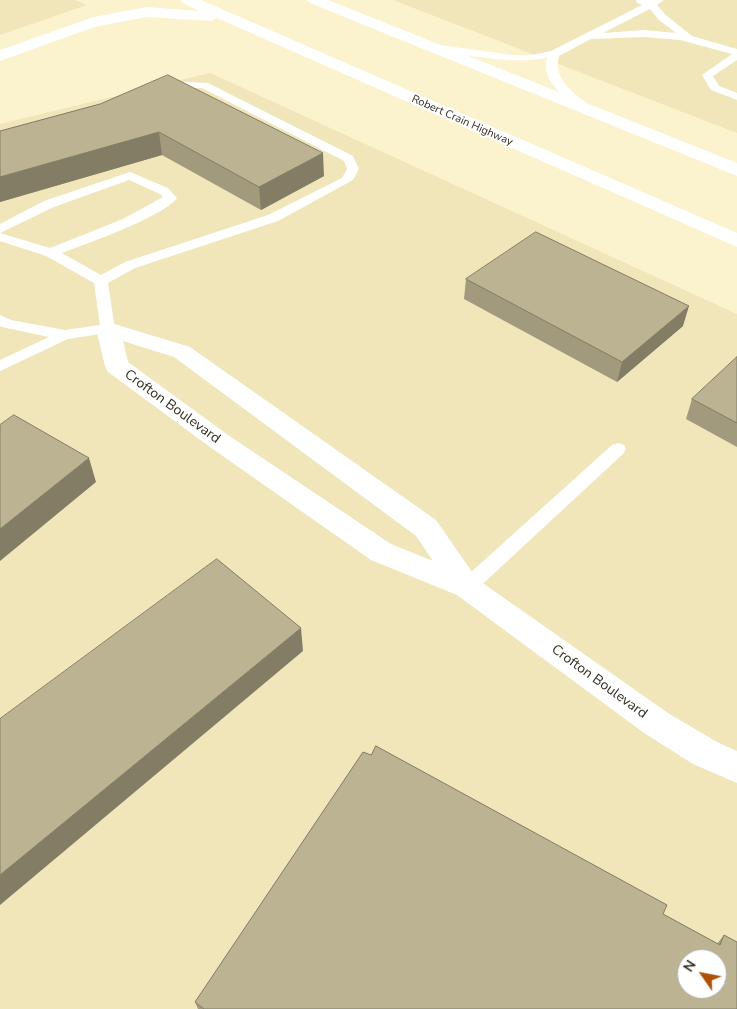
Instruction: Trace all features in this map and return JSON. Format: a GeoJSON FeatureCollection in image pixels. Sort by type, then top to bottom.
{"type":"FeatureCollection","features":[{"type":"Feature","properties":{"kind":"main road","name":"Robert Crain Highway"},"geometry":{"type":"LineString","coordinates":[[188,0],[737,241]]}},
{"type":"Feature","properties":{"kind":"main road"},"geometry":{"type":"LineString","coordinates":[[315,0],[737,170]]}},
{"type":"Feature","properties":{"kind":"main road"},"geometry":{"type":"LineString","coordinates":[[94,22],[116,4]]}},
{"type":"Feature","properties":{"kind":"main road"},"geometry":{"type":"LineString","coordinates":[[0,56],[94,22],[131,14],[155,12],[225,17]]}},
{"type":"Feature","properties":{"kind":"main road","name":"Crofton Boulevard"},"geometry":{"type":"LineString","coordinates":[[108,329],[117,366],[219,441],[382,552],[467,587],[656,723],[705,752],[737,767]]}},
{"type":"Feature","properties":{"kind":"main road","name":"Crofton Boulevard"},"geometry":{"type":"LineString","coordinates":[[108,329],[182,352],[426,528],[467,587]]}},
{"type":"Feature","properties":{"kind":"lane"},"geometry":{"type":"LineString","coordinates":[[637,0],[655,2]]}},
{"type":"Feature","properties":{"kind":"lane"},"geometry":{"type":"LineString","coordinates":[[429,46],[513,58],[532,58],[554,54],[655,2]]}},
{"type":"Feature","properties":{"kind":"lane"},"geometry":{"type":"LineString","coordinates":[[655,2],[663,18],[691,38]]}},
{"type":"Feature","properties":{"kind":"lane"},"geometry":{"type":"LineString","coordinates":[[582,39],[614,34],[665,35],[691,38],[737,53]]}},
{"type":"Feature","properties":{"kind":"lane"},"geometry":{"type":"LineString","coordinates":[[737,53],[707,75],[715,88],[737,96]]}},
{"type":"Feature","properties":{"kind":"lane"},"geometry":{"type":"LineString","coordinates":[[554,54],[550,63],[554,79],[589,110]]}},
{"type":"Feature","properties":{"kind":"lane"},"geometry":{"type":"LineString","coordinates":[[101,281],[130,265],[273,218],[347,180],[353,169],[349,158],[204,85],[186,85],[149,94]]}},
{"type":"Feature","properties":{"kind":"lane"},"geometry":{"type":"LineString","coordinates":[[0,229],[48,204],[130,176],[164,191],[171,198],[159,207],[124,224],[51,253]]}},
{"type":"Feature","properties":{"kind":"lane"},"geometry":{"type":"LineString","coordinates":[[703,226],[737,237]]}},
{"type":"Feature","properties":{"kind":"lane"},"geometry":{"type":"LineString","coordinates":[[0,237],[51,253],[101,281]]}},
{"type":"Feature","properties":{"kind":"lane"},"geometry":{"type":"LineString","coordinates":[[0,366],[65,335],[108,329],[101,281]]}},
{"type":"Feature","properties":{"kind":"lane"},"geometry":{"type":"LineString","coordinates":[[0,320],[7,324],[65,335]]}},
{"type":"Feature","properties":{"kind":"lane"},"geometry":{"type":"LineString","coordinates":[[467,587],[618,449]]}},
{"type":"Feature","properties":{"kind":"shaded area"},"geometry":{"type":"Polygon","coordinates":[[[0,0],[75,0],[87,5],[0,35],[0,0]]]}},
{"type":"Feature","properties":{"kind":"shaded area"},"geometry":{"type":"Polygon","coordinates":[[[393,0],[737,0],[737,133],[393,0]]]}},
{"type":"Feature","properties":{"kind":"shaded area"},"geometry":{"type":"Polygon","coordinates":[[[210,73],[737,314],[737,1009],[0,1009],[0,124],[210,73]]]}},
{"type":"Feature","properties":{"kind":"building"},"geometry":{"type":"Polygon","coordinates":[[[168,75],[323,153],[259,187],[159,132],[0,177],[0,131],[100,104],[168,75]]]}},
{"type":"Feature","properties":{"kind":"building"},"geometry":{"type":"Polygon","coordinates":[[[536,232],[689,306],[622,362],[466,279],[536,232]]]}},
{"type":"Feature","properties":{"kind":"building"},"geometry":{"type":"Polygon","coordinates":[[[737,357],[737,423],[692,399],[737,357]]]}},
{"type":"Feature","properties":{"kind":"building"},"geometry":{"type":"Polygon","coordinates":[[[14,415],[89,458],[0,529],[0,425],[14,415]]]}},
{"type":"Feature","properties":{"kind":"building"},"geometry":{"type":"Polygon","coordinates":[[[217,559],[301,628],[0,875],[0,719],[217,559]]]}},
{"type":"Feature","properties":{"kind":"building"},"geometry":{"type":"Polygon","coordinates":[[[376,746],[667,905],[663,914],[720,945],[724,935],[737,942],[737,1009],[204,1009],[195,1002],[363,752],[371,755],[376,746]]]}}]}
